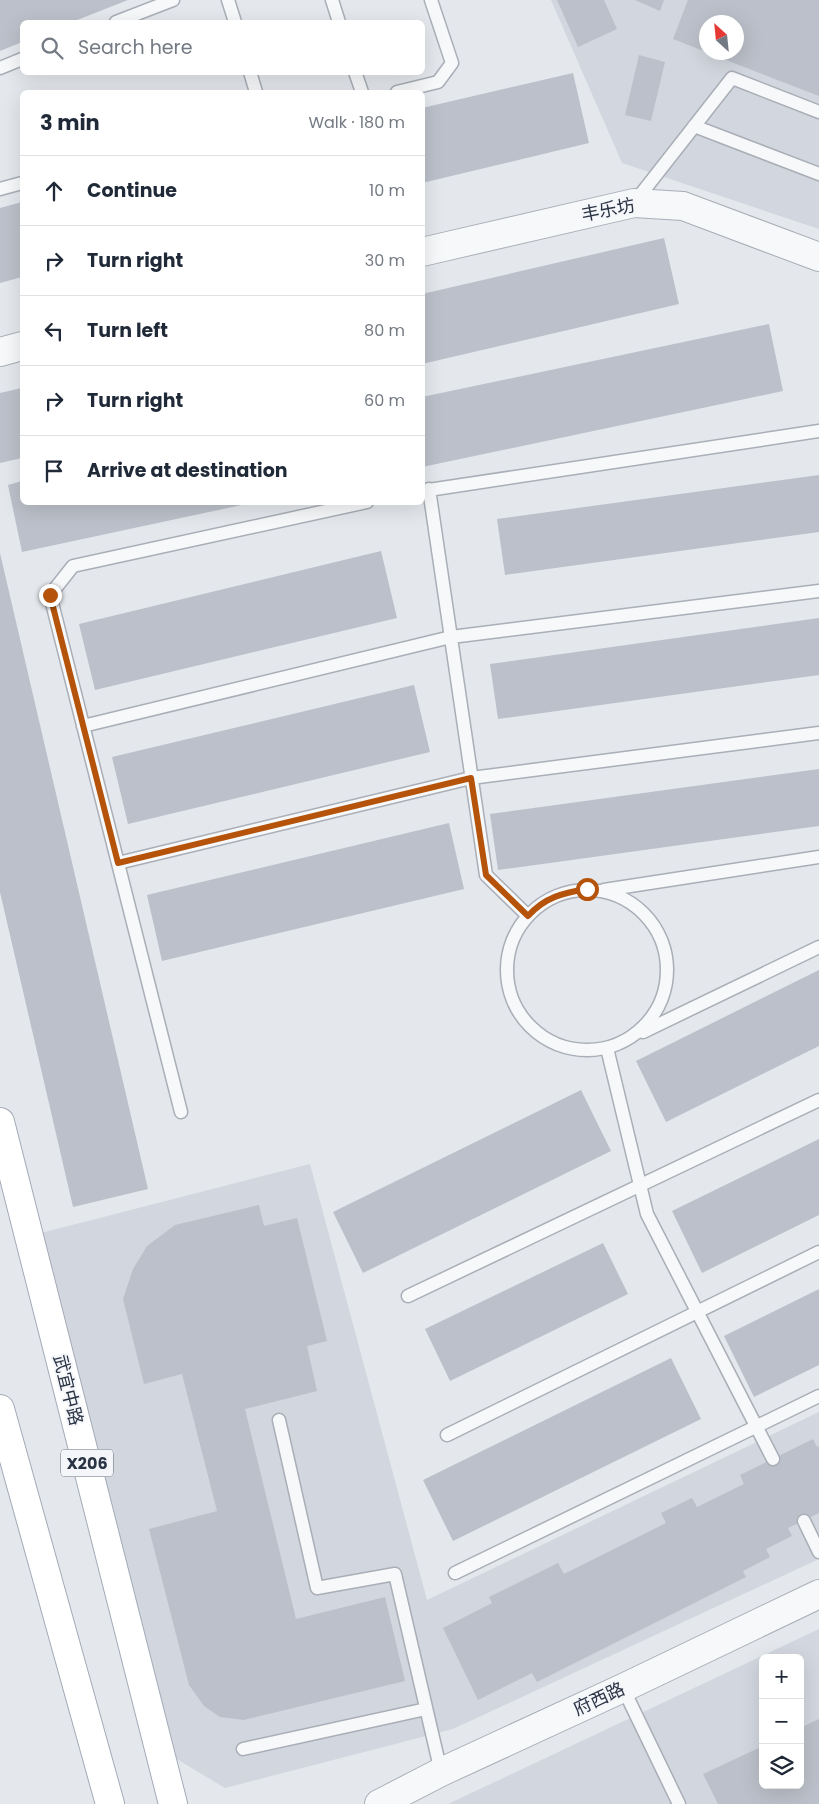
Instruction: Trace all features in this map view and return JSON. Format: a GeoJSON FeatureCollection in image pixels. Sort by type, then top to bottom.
{"type":"FeatureCollection","features":[{"type":"Feature","properties":{"kind":"main road","name":"武宜中路"},"geometry":{"type":"LineString","coordinates":[[0,1122],[173,1804]]}},
{"type":"Feature","properties":{"kind":"main road"},"geometry":{"type":"LineString","coordinates":[[0,1409],[110,1804]]}},
{"type":"Feature","properties":{"kind":"street","name":"丰乐坊"},"geometry":{"type":"LineString","coordinates":[[425,251],[634,203],[683,206],[819,257]]}},
{"type":"Feature","properties":{"kind":"street"},"geometry":{"type":"LineString","coordinates":[[0,352],[20,347]]}},
{"type":"Feature","properties":{"kind":"street","name":"府西路"},"geometry":{"type":"LineString","coordinates":[[379,1804],[441,1772],[623,1688],[819,1594]]}},
{"type":"Feature","properties":{"kind":"lane"},"geometry":{"type":"LineString","coordinates":[[121,20],[173,0]]}},
{"type":"Feature","properties":{"kind":"lane"},"geometry":{"type":"LineString","coordinates":[[228,0],[234,20]]}},
{"type":"Feature","properties":{"kind":"lane"},"geometry":{"type":"LineString","coordinates":[[332,0],[338,20]]}},
{"type":"Feature","properties":{"kind":"lane"},"geometry":{"type":"LineString","coordinates":[[405,90],[438,82],[452,63],[431,0]]}},
{"type":"Feature","properties":{"kind":"lane"},"geometry":{"type":"LineString","coordinates":[[0,68],[20,60]]}},
{"type":"Feature","properties":{"kind":"lane"},"geometry":{"type":"LineString","coordinates":[[251,75],[255,90]]}},
{"type":"Feature","properties":{"kind":"lane"},"geometry":{"type":"LineString","coordinates":[[356,75],[361,90]]}},
{"type":"Feature","properties":{"kind":"lane"},"geometry":{"type":"LineString","coordinates":[[634,203],[732,78],[819,112]]}},
{"type":"Feature","properties":{"kind":"lane"},"geometry":{"type":"LineString","coordinates":[[694,126],[819,174]]}},
{"type":"Feature","properties":{"kind":"lane"},"geometry":{"type":"LineString","coordinates":[[0,189],[20,184]]}},
{"type":"Feature","properties":{"kind":"lane"},"geometry":{"type":"LineString","coordinates":[[528,916],[486,875],[451,637],[426,490],[819,431]]}},
{"type":"Feature","properties":{"kind":"lane"},"geometry":{"type":"LineString","coordinates":[[181,1112],[50,595],[73,566],[353,505]]}},
{"type":"Feature","properties":{"kind":"lane"},"geometry":{"type":"LineString","coordinates":[[83,726],[451,637],[819,591]]}},
{"type":"Feature","properties":{"kind":"lane"},"geometry":{"type":"LineString","coordinates":[[118,863],[471,778],[819,733]]}},
{"type":"Feature","properties":{"kind":"lane"},"geometry":{"type":"LineString","coordinates":[[600,890],[819,856]]}},
{"type":"Feature","properties":{"kind":"lane"},"geometry":{"type":"LineString","coordinates":[[631,1037],[650,1020],[663,997],[668,972],[664,946],[653,923],[635,904],[612,892],[600,890],[587,889],[561,893],[537,906],[518,927],[508,952],[506,980],[514,1006],[530,1028],[554,1044],[580,1050],[608,1048],[631,1037],[819,947]]}},
{"type":"Feature","properties":{"kind":"lane"},"geometry":{"type":"LineString","coordinates":[[608,1048],[647,1214],[773,1459]]}},
{"type":"Feature","properties":{"kind":"lane"},"geometry":{"type":"LineString","coordinates":[[408,1296],[819,1100]]}},
{"type":"Feature","properties":{"kind":"lane"},"geometry":{"type":"LineString","coordinates":[[447,1435],[819,1252]]}},
{"type":"Feature","properties":{"kind":"lane"},"geometry":{"type":"LineString","coordinates":[[455,1573],[819,1396]]}},
{"type":"Feature","properties":{"kind":"lane"},"geometry":{"type":"LineString","coordinates":[[279,1420],[317,1588],[395,1574],[441,1772]]}},
{"type":"Feature","properties":{"kind":"lane"},"geometry":{"type":"LineString","coordinates":[[804,1521],[819,1552]]}},
{"type":"Feature","properties":{"kind":"lane"},"geometry":{"type":"LineString","coordinates":[[623,1688],[678,1804]]}},
{"type":"Feature","properties":{"kind":"lane"},"geometry":{"type":"LineString","coordinates":[[243,1749],[426,1709]]}},
{"type":"Feature","properties":{"kind":"shaded area"},"geometry":{"type":"Polygon","coordinates":[[[551,0],[819,0],[819,229],[622,163],[551,0]]]}},
{"type":"Feature","properties":{"kind":"shaded area"},"geometry":{"type":"Polygon","coordinates":[[[310,1164],[427,1600],[819,1412],[819,1559],[453,1729],[225,1788],[175,1758],[41,1233],[310,1164]]]}},
{"type":"Feature","properties":{"kind":"shaded area"},"geometry":{"type":"Polygon","coordinates":[[[819,1629],[819,1804],[448,1804],[759,1657],[759,1789],[804,1789],[804,1654],[766,1654],[819,1629]]]}},
{"type":"Feature","properties":{"kind":"building"},"geometry":{"type":"Polygon","coordinates":[[[0,0],[128,0],[77,20],[20,20],[20,43],[0,51],[0,0]]]}},
{"type":"Feature","properties":{"kind":"building"},"geometry":{"type":"Polygon","coordinates":[[[557,0],[604,0],[617,29],[578,47],[557,0]]]}},
{"type":"Feature","properties":{"kind":"building"},"geometry":{"type":"Polygon","coordinates":[[[635,0],[664,0],[660,11],[635,0]]]}},
{"type":"Feature","properties":{"kind":"building"},"geometry":{"type":"Polygon","coordinates":[[[688,0],[819,0],[819,96],[726,60],[744,60],[744,15],[699,15],[699,49],[673,39],[688,0]]]}},
{"type":"Feature","properties":{"kind":"building"},"geometry":{"type":"Polygon","coordinates":[[[639,55],[665,62],[651,121],[625,115],[639,55]]]}},
{"type":"Feature","properties":{"kind":"building"},"geometry":{"type":"Polygon","coordinates":[[[573,73],[589,143],[425,182],[425,107],[573,73]]]}},
{"type":"Feature","properties":{"kind":"building"},"geometry":{"type":"Polygon","coordinates":[[[20,203],[20,278],[0,283],[0,208],[20,203]]]}},
{"type":"Feature","properties":{"kind":"building"},"geometry":{"type":"Polygon","coordinates":[[[664,238],[679,304],[425,363],[425,293],[664,238]]]}},
{"type":"Feature","properties":{"kind":"building"},"geometry":{"type":"Polygon","coordinates":[[[769,324],[783,391],[425,466],[425,396],[769,324]]]}},
{"type":"Feature","properties":{"kind":"building"},"geometry":{"type":"Polygon","coordinates":[[[20,388],[20,458],[0,463],[0,393],[20,388]]]}},
{"type":"Feature","properties":{"kind":"building"},"geometry":{"type":"Polygon","coordinates":[[[819,475],[819,532],[505,575],[497,519],[819,475]]]}},
{"type":"Feature","properties":{"kind":"building"},"geometry":{"type":"Polygon","coordinates":[[[20,482],[20,505],[242,505],[22,552],[8,485],[20,482]]]}},
{"type":"Feature","properties":{"kind":"building"},"geometry":{"type":"Polygon","coordinates":[[[381,551],[397,618],[95,690],[79,624],[381,551]]]}},
{"type":"Feature","properties":{"kind":"building"},"geometry":{"type":"Polygon","coordinates":[[[0,553],[148,1189],[73,1207],[0,892],[0,553]]]}},
{"type":"Feature","properties":{"kind":"building"},"geometry":{"type":"Polygon","coordinates":[[[819,618],[819,675],[498,719],[490,664],[819,618]]]}},
{"type":"Feature","properties":{"kind":"building"},"geometry":{"type":"Polygon","coordinates":[[[414,685],[430,752],[128,824],[112,757],[414,685]]]}},
{"type":"Feature","properties":{"kind":"building"},"geometry":{"type":"Polygon","coordinates":[[[819,769],[819,826],[498,870],[490,814],[819,769]]]}},
{"type":"Feature","properties":{"kind":"building"},"geometry":{"type":"Polygon","coordinates":[[[449,823],[464,889],[162,961],[147,895],[449,823]]]}},
{"type":"Feature","properties":{"kind":"building"},"geometry":{"type":"Polygon","coordinates":[[[819,970],[819,1046],[666,1122],[636,1061],[819,970]]]}},
{"type":"Feature","properties":{"kind":"building"},"geometry":{"type":"Polygon","coordinates":[[[581,1090],[611,1151],[363,1273],[333,1212],[581,1090]]]}},
{"type":"Feature","properties":{"kind":"building"},"geometry":{"type":"Polygon","coordinates":[[[819,1139],[819,1215],[702,1273],[672,1211],[819,1139]]]}},
{"type":"Feature","properties":{"kind":"building"},"geometry":{"type":"Polygon","coordinates":[[[259,1205],[264,1226],[297,1218],[327,1341],[307,1346],[317,1391],[245,1409],[296,1619],[385,1597],[405,1681],[244,1720],[220,1717],[204,1706],[189,1685],[149,1529],[217,1511],[182,1374],[144,1384],[123,1299],[133,1269],[147,1246],[175,1225],[259,1205]]]}},
{"type":"Feature","properties":{"kind":"building"},"geometry":{"type":"Polygon","coordinates":[[[603,1243],[628,1294],[450,1381],[425,1329],[603,1243]]]}},
{"type":"Feature","properties":{"kind":"building"},"geometry":{"type":"Polygon","coordinates":[[[819,1289],[819,1365],[754,1397],[724,1336],[819,1289]]]}},
{"type":"Feature","properties":{"kind":"building"},"geometry":{"type":"Polygon","coordinates":[[[671,1358],[701,1419],[453,1541],[423,1480],[671,1358]]]}},
{"type":"Feature","properties":{"kind":"building"},"geometry":{"type":"Polygon","coordinates":[[[813,1439],[817,1447],[819,1446],[819,1513],[788,1528],[792,1536],[766,1549],[770,1557],[743,1571],[746,1577],[537,1682],[532,1673],[478,1700],[443,1628],[492,1603],[489,1597],[558,1563],[564,1574],[666,1523],[661,1513],[692,1498],[697,1507],[744,1484],[740,1475],[813,1439]]]}},
{"type":"Feature","properties":{"kind":"building"},"geometry":{"type":"Polygon","coordinates":[[[819,1719],[819,1804],[718,1804],[703,1774],[759,1748],[759,1789],[804,1789],[804,1726],[819,1719]]]}},
{"type":"Feature","properties":{"kind":"route"},"geometry":{"type":"LineString","coordinates":[[50,595],[118,863],[471,778],[486,875],[528,916],[537,906],[561,893],[587,889]]}}]}
